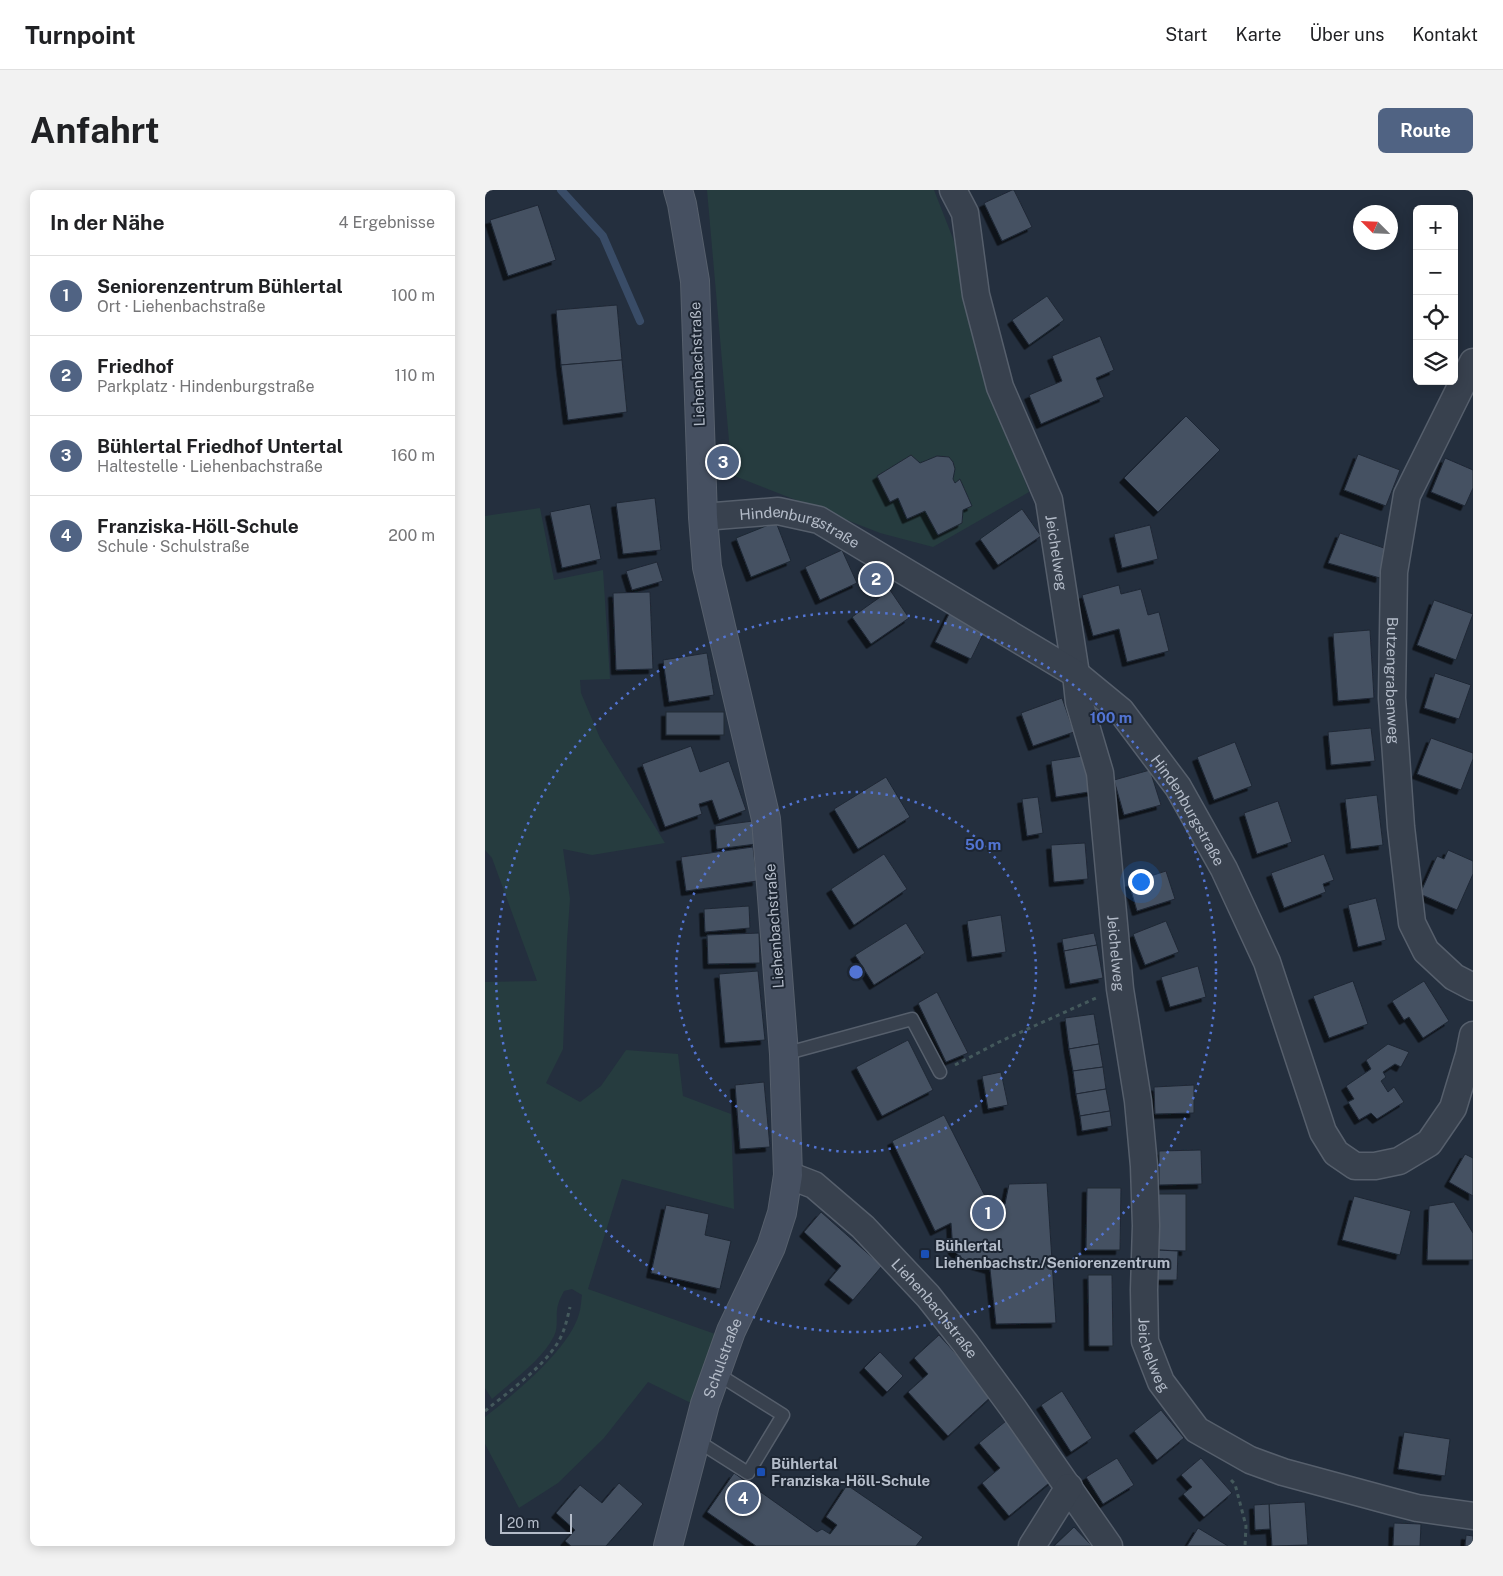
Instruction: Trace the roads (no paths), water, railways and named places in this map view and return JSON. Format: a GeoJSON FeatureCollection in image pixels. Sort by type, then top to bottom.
{"type":"FeatureCollection","features":[{"type":"Feature","properties":{"kind":"street","name":"Liehenbachstraße"},"geometry":{"type":"LineString","coordinates":[[678,190],[683,204],[695,281],[703,517],[707,567],[766,819],[784,1054],[788,1175],[814,1184],[863,1227],[913,1278],[967,1344],[1109,1546]]}},
{"type":"Feature","properties":{"kind":"street","name":"Jeichelweg"},"geometry":{"type":"LineString","coordinates":[[953,190],[965,213],[976,295],[1000,387],[1049,500],[1079,702],[1100,772],[1120,989],[1138,1102],[1144,1166],[1146,1226],[1145,1341],[1161,1382],[1197,1430],[1250,1460],[1283,1472],[1417,1508],[1473,1516]]}},
{"type":"Feature","properties":{"kind":"street","name":"Butzengrabenweg"},"geometry":{"type":"LineString","coordinates":[[1473,362],[1407,495],[1394,572],[1392,698],[1401,827],[1413,924],[1427,951],[1454,977],[1473,988]]}},
{"type":"Feature","properties":{"kind":"street","name":"Hindenburgstraße"},"geometry":{"type":"LineString","coordinates":[[703,517],[778,511],[819,520],[1076,674],[1121,711],[1178,787],[1223,869],[1267,962],[1323,1132],[1335,1153],[1355,1166],[1375,1166],[1399,1161],[1429,1143],[1453,1108],[1473,1035]]}},
{"type":"Feature","properties":{"kind":"street","name":"Schulstraße"},"geometry":{"type":"LineString","coordinates":[[668,1546],[716,1373],[731,1331],[771,1247],[782,1212],[788,1175]]}},
{"type":"Feature","properties":{"kind":"street"},"geometry":{"type":"LineString","coordinates":[[1032,1546],[1069,1487]]}},
{"type":"Feature","properties":{"kind":"lane"},"geometry":{"type":"LineString","coordinates":[[784,1054],[912,1019],[940,1072]]}},
{"type":"Feature","properties":{"kind":"lane"},"geometry":{"type":"LineString","coordinates":[[696,1440],[748,1473],[783,1415],[716,1373]]}},
{"type":"Feature","properties":{"kind":"waterway"},"geometry":{"type":"LineString","coordinates":[[561,190],[603,236],[640,321]]}},
{"type":"Feature","properties":{"kind":"place","name":"Bühlertal Friedhof Untertal"},"geometry":{"type":"Point","coordinates":[723,462]}},
{"type":"Feature","properties":{"kind":"place","name":"Friedhof"},"geometry":{"type":"Point","coordinates":[876,579]}},
{"type":"Feature","properties":{"kind":"place","name":"Seniorenzentrum Bühlertal"},"geometry":{"type":"Point","coordinates":[988,1213]}},
{"type":"Feature","properties":{"kind":"place","name":"Bühlertal Liehenbachstr./Seniorenzentrum"},"geometry":{"type":"Point","coordinates":[925,1254]}},
{"type":"Feature","properties":{"kind":"place","name":"Bühlertal Franziska-Höll-Schule"},"geometry":{"type":"Point","coordinates":[761,1472]}},
{"type":"Feature","properties":{"kind":"place","name":"Franziska-Höll-Schule"},"geometry":{"type":"Point","coordinates":[743,1498]}}]}
